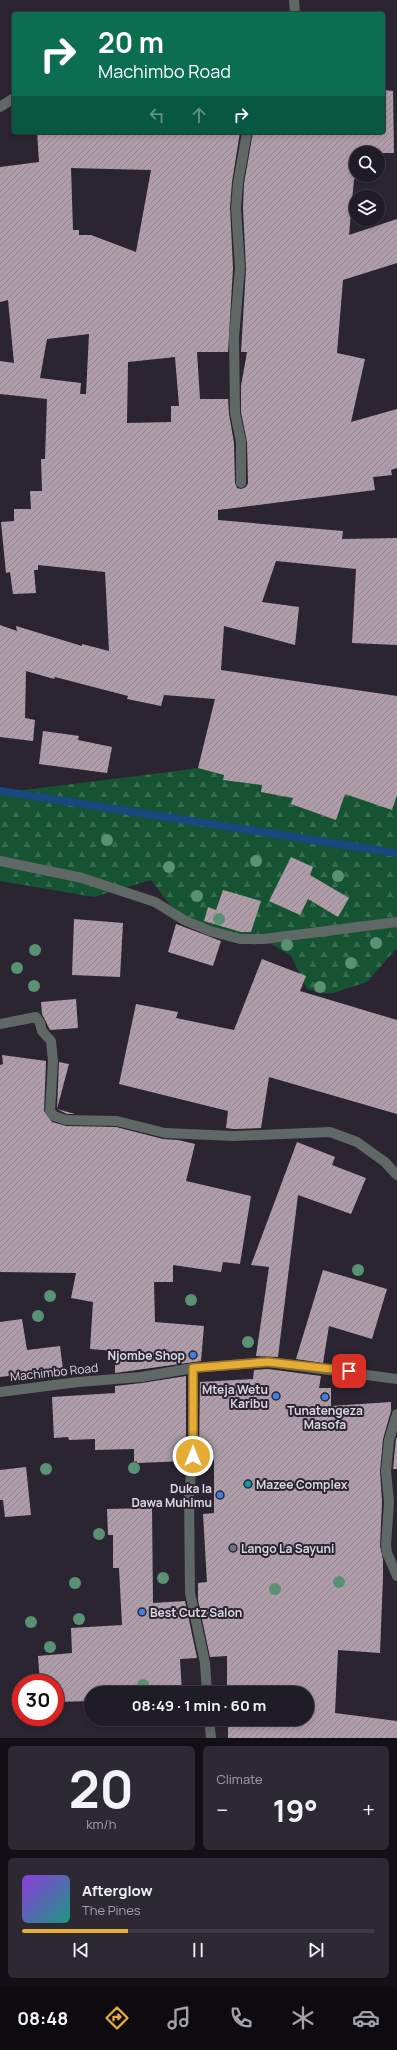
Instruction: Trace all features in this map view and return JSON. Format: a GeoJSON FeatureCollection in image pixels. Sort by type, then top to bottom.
{"type":"FeatureCollection","features":[{"type":"Feature","properties":{"kind":"street"},"geometry":{"type":"LineString","coordinates":[[294,0],[296,12]]}},
{"type":"Feature","properties":{"kind":"street"},"geometry":{"type":"LineString","coordinates":[[0,107],[12,99]]}},
{"type":"Feature","properties":{"kind":"street"},"geometry":{"type":"LineString","coordinates":[[242,483],[241,442],[235,413],[234,337],[240,268],[237,196],[247,134]]}},
{"type":"Feature","properties":{"kind":"street"},"geometry":{"type":"LineString","coordinates":[[0,861],[82,878],[154,902],[184,920],[210,931],[240,938],[264,939],[397,922]]}},
{"type":"Feature","properties":{"kind":"street"},"geometry":{"type":"LineString","coordinates":[[0,1024],[36,1018],[42,1031],[51,1041],[53,1061],[50,1111],[54,1116],[66,1120],[117,1121],[165,1133],[234,1136],[330,1132],[357,1142],[385,1162],[397,1176]]}},
{"type":"Feature","properties":{"kind":"street","name":"Machimbo Road"},"geometry":{"type":"LineString","coordinates":[[0,1392],[78,1382],[141,1377],[193,1368],[268,1362],[397,1379]]}},
{"type":"Feature","properties":{"kind":"street"},"geometry":{"type":"LineString","coordinates":[[193,1368],[193,1456],[190,1493],[190,1593],[205,1663],[207,1686]]}},
{"type":"Feature","properties":{"kind":"street"},"geometry":{"type":"LineString","coordinates":[[397,1414],[389,1440],[386,1471],[389,1502],[386,1545],[388,1557],[397,1576]]}},
{"type":"Feature","properties":{"kind":"street"},"geometry":{"type":"LineString","coordinates":[[210,1726],[211,1738]]}},
{"type":"Feature","properties":{"kind":"green space"},"geometry":{"type":"Polygon","coordinates":[[[397,740],[397,948],[367,982],[330,994],[307,989],[291,956],[262,938],[256,945],[214,932],[177,914],[151,880],[94,897],[0,881],[0,793],[169,772],[397,740]]]}},
{"type":"Feature","properties":{"kind":"building"},"geometry":{"type":"Polygon","coordinates":[[[385,90],[393,91],[394,153],[385,153],[385,146],[349,146],[349,182],[354,182],[353,190],[349,190],[349,235],[376,226],[385,226],[385,223],[397,219],[397,263],[343,280],[337,353],[365,359],[351,422],[397,409],[397,468],[391,470],[392,475],[373,477],[375,490],[218,510],[218,520],[343,531],[342,539],[397,538],[397,645],[352,643],[356,569],[276,561],[262,602],[299,607],[295,645],[224,626],[221,670],[397,696],[397,795],[392,810],[345,794],[336,820],[291,804],[293,798],[261,792],[262,785],[223,780],[224,775],[198,768],[215,699],[164,695],[161,706],[127,699],[128,696],[26,671],[25,718],[35,720],[33,741],[0,737],[0,625],[17,631],[16,626],[82,646],[82,644],[109,651],[105,572],[38,565],[38,570],[34,570],[36,593],[13,594],[10,572],[6,573],[1,522],[14,521],[14,509],[31,509],[30,491],[42,491],[41,459],[45,459],[47,399],[0,394],[0,361],[14,363],[8,300],[0,302],[0,167],[39,162],[37,134],[240,134],[232,182],[230,207],[233,268],[228,352],[197,352],[200,399],[228,399],[234,443],[235,483],[237,488],[241,489],[246,487],[248,483],[247,442],[241,412],[241,386],[247,352],[241,352],[246,269],[243,208],[244,184],[253,134],[385,134],[385,90]],[[71,168],[73,230],[79,230],[79,235],[91,235],[136,252],[151,170],[71,168]],[[89,334],[47,339],[40,378],[81,383],[80,394],[86,394],[89,334]],[[175,357],[128,362],[127,423],[171,422],[171,406],[179,406],[175,357]]]}},
{"type":"Feature","properties":{"kind":"building"},"geometry":{"type":"Polygon","coordinates":[[[43,731],[79,736],[78,740],[112,747],[107,773],[39,764],[43,731]]]}},
{"type":"Feature","properties":{"kind":"building"},"geometry":{"type":"Polygon","coordinates":[[[291,857],[313,867],[310,875],[349,898],[338,917],[308,899],[300,915],[269,901],[291,857]]]}},
{"type":"Feature","properties":{"kind":"building"},"geometry":{"type":"Polygon","coordinates":[[[223,890],[261,901],[251,932],[241,932],[204,921],[208,907],[216,910],[223,890]]]}},
{"type":"Feature","properties":{"kind":"building"},"geometry":{"type":"Polygon","coordinates":[[[74,919],[123,923],[120,977],[72,975],[74,919]]]}},
{"type":"Feature","properties":{"kind":"building"},"geometry":{"type":"Polygon","coordinates":[[[176,924],[221,941],[213,966],[168,952],[176,924]]]}},
{"type":"Feature","properties":{"kind":"building"},"geometry":{"type":"Polygon","coordinates":[[[262,959],[306,976],[300,991],[397,1020],[397,1114],[269,1077],[261,1128],[234,1129],[226,1128],[228,1111],[119,1084],[136,1004],[178,1012],[176,1018],[234,1030],[262,959]]]}},
{"type":"Feature","properties":{"kind":"building"},"geometry":{"type":"Polygon","coordinates":[[[76,999],[78,1028],[50,1030],[42,1014],[41,1002],[76,999]]]}},
{"type":"Feature","properties":{"kind":"building"},"geometry":{"type":"Polygon","coordinates":[[[2,1055],[46,1061],[44,1111],[52,1122],[66,1126],[116,1127],[163,1139],[178,1140],[195,1144],[186,1181],[251,1196],[240,1264],[223,1262],[221,1272],[173,1265],[173,1282],[154,1282],[155,1322],[204,1326],[201,1361],[115,1373],[115,1351],[90,1349],[93,1302],[71,1298],[76,1273],[0,1272],[0,1065],[3,1064],[2,1055]]]}},
{"type":"Feature","properties":{"kind":"building"},"geometry":{"type":"Polygon","coordinates":[[[59,1062],[69,1064],[57,1109],[59,1062]]]}},
{"type":"Feature","properties":{"kind":"building"},"geometry":{"type":"Polygon","coordinates":[[[57,1109],[75,1114],[67,1114],[57,1109]]]}},
{"type":"Feature","properties":{"kind":"building"},"geometry":{"type":"Polygon","coordinates":[[[297,1142],[335,1157],[332,1165],[366,1178],[351,1214],[298,1195],[278,1357],[256,1356],[269,1267],[251,1265],[297,1142]]]}},
{"type":"Feature","properties":{"kind":"building"},"geometry":{"type":"Polygon","coordinates":[[[323,1270],[387,1289],[372,1339],[329,1326],[323,1363],[296,1359],[323,1270]]]}},
{"type":"Feature","properties":{"kind":"building"},"geometry":{"type":"Polygon","coordinates":[[[22,1319],[27,1350],[60,1346],[63,1369],[0,1377],[0,1322],[22,1319]]]}},
{"type":"Feature","properties":{"kind":"building"},"geometry":{"type":"Polygon","coordinates":[[[268,1369],[321,1376],[319,1388],[331,1388],[331,1406],[391,1402],[391,1411],[383,1439],[380,1471],[382,1502],[380,1546],[383,1560],[383,1577],[380,1653],[338,1650],[335,1713],[397,1721],[397,1738],[228,1738],[228,1726],[314,1726],[314,1686],[227,1686],[227,1656],[210,1657],[198,1600],[198,1583],[207,1582],[203,1514],[214,1513],[214,1460],[199,1461],[200,1374],[200,1382],[253,1379],[254,1370],[268,1369]]]}},
{"type":"Feature","properties":{"kind":"building"},"geometry":{"type":"Polygon","coordinates":[[[186,1376],[186,1461],[137,1463],[137,1461],[134,1462],[134,1449],[95,1450],[95,1439],[69,1440],[68,1437],[54,1438],[52,1397],[115,1393],[115,1386],[186,1376]]]}},
{"type":"Feature","properties":{"kind":"building"},"geometry":{"type":"Polygon","coordinates":[[[396,1438],[397,1469],[393,1469],[396,1438]]]}},
{"type":"Feature","properties":{"kind":"building"},"geometry":{"type":"Polygon","coordinates":[[[26,1467],[31,1515],[5,1517],[3,1500],[0,1500],[0,1470],[26,1467]]]}},
{"type":"Feature","properties":{"kind":"building"},"geometry":{"type":"Polygon","coordinates":[[[152,1508],[153,1603],[185,1601],[197,1658],[180,1659],[182,1686],[84,1686],[84,1701],[64,1702],[64,1674],[39,1674],[38,1656],[72,1653],[71,1628],[122,1625],[119,1568],[113,1568],[113,1535],[108,1535],[107,1509],[152,1508]]]}},
{"type":"Feature","properties":{"kind":"waterway"},"geometry":{"type":"LineString","coordinates":[[0,791],[397,853]]}},
{"type":"Feature","properties":{"kind":"place","name":"Njombe Shop"},"geometry":{"type":"Point","coordinates":[193,1355]}},
{"type":"Feature","properties":{"kind":"place","name":"Mteja Wetu Karibu"},"geometry":{"type":"Point","coordinates":[276,1396]}},
{"type":"Feature","properties":{"kind":"place","name":"Tunatengeza Masofa"},"geometry":{"type":"Point","coordinates":[325,1397]}},
{"type":"Feature","properties":{"kind":"place","name":"Mazee Complex"},"geometry":{"type":"Point","coordinates":[248,1484]}},
{"type":"Feature","properties":{"kind":"place","name":"Duka la Dawa Muhimu"},"geometry":{"type":"Point","coordinates":[220,1495]}},
{"type":"Feature","properties":{"kind":"place","name":"Lango La Sayuni"},"geometry":{"type":"Point","coordinates":[233,1548]}},
{"type":"Feature","properties":{"kind":"place","name":"Best Cutz Salon"},"geometry":{"type":"Point","coordinates":[142,1612]}},
{"type":"Feature","properties":{"kind":"route"},"geometry":{"type":"LineString","coordinates":[[193,1456],[193,1368],[268,1362],[349,1371]]}}]}
